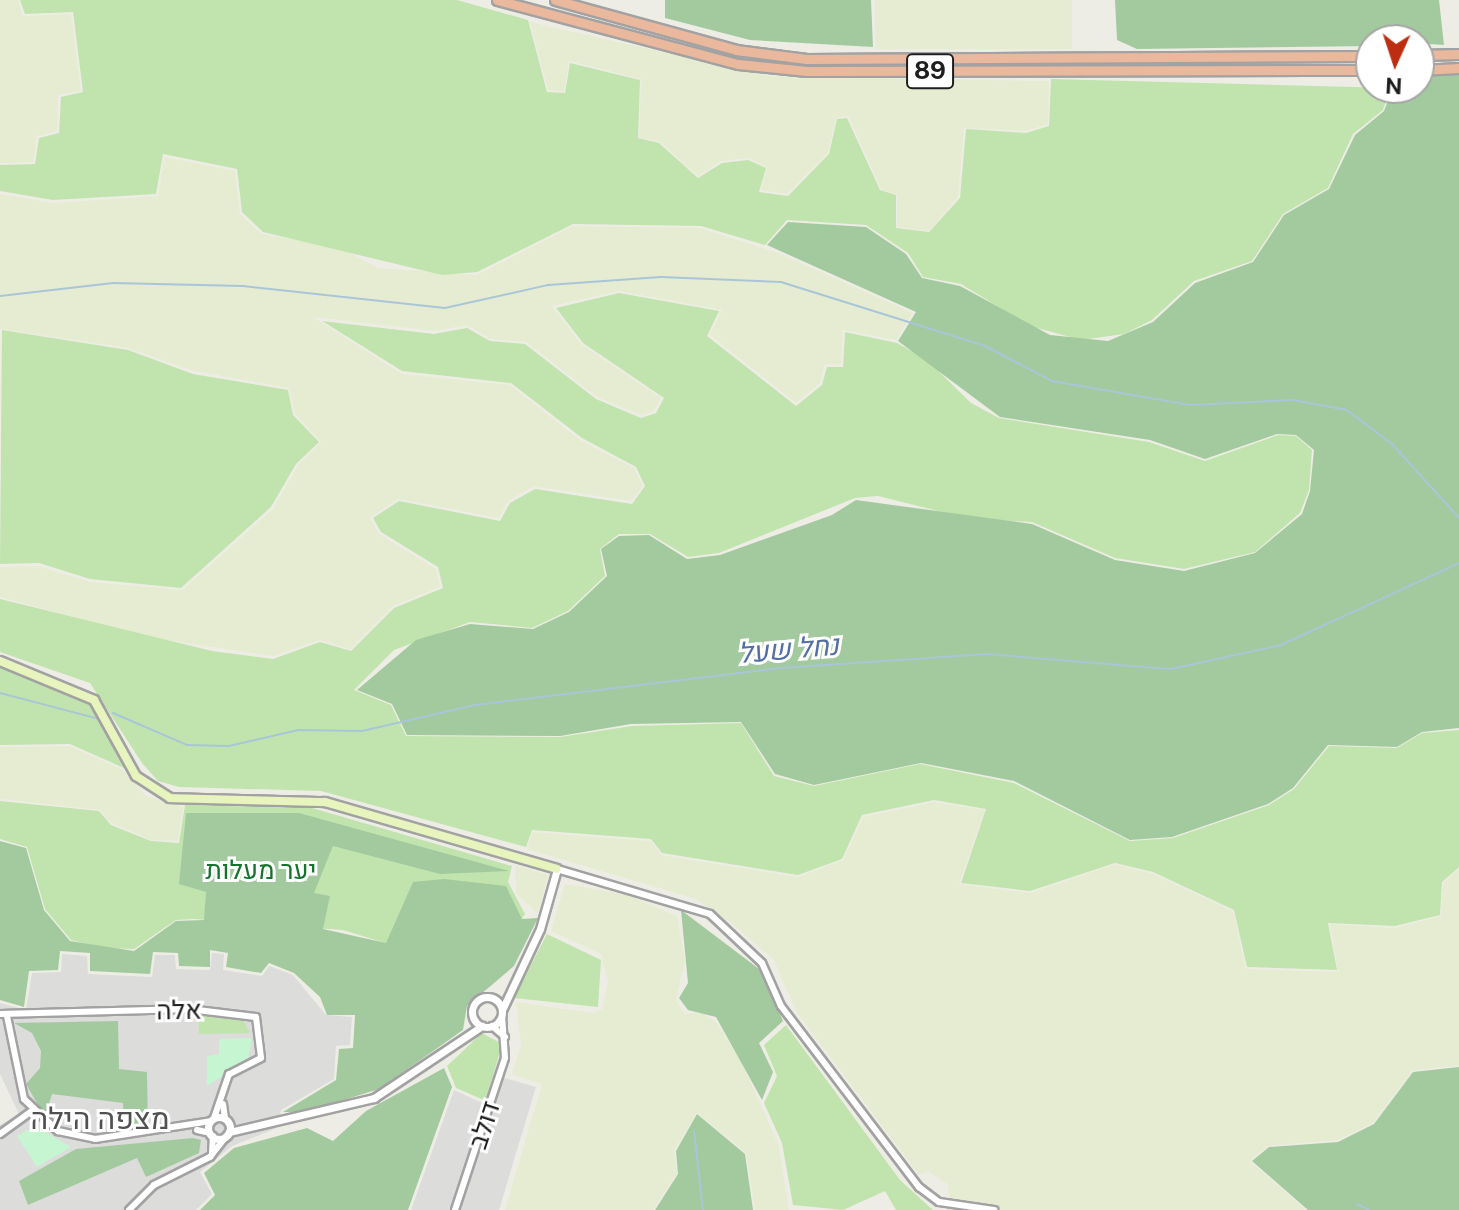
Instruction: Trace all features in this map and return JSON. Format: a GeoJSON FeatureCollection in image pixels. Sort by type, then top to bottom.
{"type":"FeatureCollection","features":[{"type":"Feature","properties":{"kind":"highway","name":"89"},"geometry":{"type":"LineString","coordinates":[[497,0],[738,64],[807,71],[1355,70]]}},
{"type":"Feature","properties":{"kind":"highway","name":"89"},"geometry":{"type":"LineString","coordinates":[[555,0],[736,50],[806,59],[1355,56]]}},
{"type":"Feature","properties":{"kind":"highway"},"geometry":{"type":"LineString","coordinates":[[1435,55],[1459,54]]}},
{"type":"Feature","properties":{"kind":"highway"},"geometry":{"type":"LineString","coordinates":[[1435,69],[1459,68]]}},
{"type":"Feature","properties":{"kind":"main road"},"geometry":{"type":"LineString","coordinates":[[0,661],[94,700],[136,776],[170,798],[325,802],[557,869]]}},
{"type":"Feature","properties":{"kind":"street"},"geometry":{"type":"LineString","coordinates":[[492,1026],[502,1012],[509,986],[540,929],[557,869],[710,914],[762,963],[781,1006],[919,1187],[939,1202],[994,1210]]}},
{"type":"Feature","properties":{"kind":"street"},"geometry":{"type":"LineString","coordinates":[[465,1038],[472,1015],[487,997],[509,986]]}},
{"type":"Feature","properties":{"kind":"street"},"geometry":{"type":"LineString","coordinates":[[487,997],[502,1012],[508,1039]]}},
{"type":"Feature","properties":{"kind":"street","name":"אלה"},"geometry":{"type":"LineString","coordinates":[[4,1015],[247,1013],[259,1020],[261,1058],[229,1074],[212,1120]]}},
{"type":"Feature","properties":{"kind":"street"},"geometry":{"type":"LineString","coordinates":[[4,1015],[15,1077],[32,1111],[85,1139],[189,1130],[228,1134],[372,1099],[482,1026],[492,1026],[508,1039]]}},
{"type":"Feature","properties":{"kind":"street"},"geometry":{"type":"LineString","coordinates":[[472,1015],[482,1026]]}},
{"type":"Feature","properties":{"kind":"street","name":"דולב"},"geometry":{"type":"LineString","coordinates":[[455,1210],[508,1039]]}},
{"type":"Feature","properties":{"kind":"street"},"geometry":{"type":"LineString","coordinates":[[129,1210],[154,1185],[210,1157],[228,1134],[223,1096]]}},
{"type":"Feature","properties":{"kind":"street"},"geometry":{"type":"LineString","coordinates":[[0,1134],[32,1111]]}},
{"type":"Feature","properties":{"kind":"street"},"geometry":{"type":"LineString","coordinates":[[189,1130],[212,1120],[226,1119],[255,1125]]}},
{"type":"Feature","properties":{"kind":"street"},"geometry":{"type":"LineString","coordinates":[[210,1157],[212,1120]]}},
{"type":"Feature","properties":{"kind":"shaded area","name":"מצפה הילה"},"geometry":{"type":"Polygon","coordinates":[[[212,953],[224,954],[223,970],[262,976],[269,966],[293,975],[326,1015],[352,1017],[350,1045],[336,1046],[334,1079],[281,1110],[277,1128],[232,1146],[200,1172],[212,1194],[196,1210],[0,1210],[0,1125],[19,1114],[0,1074],[0,1003],[26,1010],[32,973],[61,972],[62,954],[87,956],[88,974],[152,977],[155,955],[175,955],[176,969],[210,970],[212,953]]]}},
{"type":"Feature","properties":{"kind":"shaded area"},"geometry":{"type":"Polygon","coordinates":[[[498,1076],[536,1087],[499,1210],[411,1210],[454,1090],[487,1105],[498,1076]]]}},
{"type":"Feature","properties":{"kind":"green space"},"geometry":{"type":"Polygon","coordinates":[[[0,0],[18,0],[23,16],[71,14],[81,91],[58,95],[57,131],[37,136],[33,162],[0,163],[0,0]]]}},
{"type":"Feature","properties":{"kind":"green space"},"geometry":{"type":"Polygon","coordinates":[[[20,0],[457,0],[528,20],[547,92],[565,93],[570,63],[640,80],[638,138],[659,143],[698,178],[722,163],[748,160],[766,168],[759,192],[788,196],[829,154],[837,119],[847,118],[880,190],[896,195],[896,228],[929,232],[960,198],[966,129],[1026,133],[1049,126],[1051,79],[1355,87],[1355,104],[1385,104],[1383,110],[1353,134],[1328,188],[1283,214],[1252,261],[1194,281],[1152,320],[1124,334],[1081,340],[1030,326],[961,284],[923,277],[908,253],[866,225],[787,220],[765,245],[701,226],[573,224],[477,272],[442,275],[263,232],[242,212],[237,169],[163,154],[156,194],[53,200],[0,191],[0,165],[35,164],[39,138],[59,133],[61,97],[83,92],[73,12],[25,14],[20,0]]]}},
{"type":"Feature","properties":{"kind":"green space"},"geometry":{"type":"Polygon","coordinates":[[[665,0],[871,0],[873,47],[750,40],[665,18],[665,0]]]}},
{"type":"Feature","properties":{"kind":"green space"},"geometry":{"type":"Polygon","coordinates":[[[875,0],[1072,0],[1072,49],[875,49],[875,0]]]}},
{"type":"Feature","properties":{"kind":"green space"},"geometry":{"type":"Polygon","coordinates":[[[1115,0],[1439,0],[1444,45],[1435,44],[1435,24],[1355,24],[1355,46],[1137,49],[1117,40],[1115,0]]]}},
{"type":"Feature","properties":{"kind":"green space"},"geometry":{"type":"Polygon","coordinates":[[[530,22],[770,76],[1049,81],[1048,124],[1026,131],[964,128],[958,197],[929,231],[897,227],[897,195],[881,189],[848,116],[836,118],[828,153],[787,194],[761,190],[767,167],[748,158],[721,161],[698,176],[660,142],[639,137],[641,79],[569,61],[564,92],[548,90],[530,22]]]}},
{"type":"Feature","properties":{"kind":"green space"},"geometry":{"type":"Polygon","coordinates":[[[1459,75],[1459,728],[1422,732],[1397,747],[1328,745],[1293,788],[1268,804],[1172,837],[1130,840],[1014,781],[921,763],[814,785],[775,774],[741,722],[631,724],[560,736],[407,735],[392,704],[357,690],[416,640],[470,624],[533,629],[569,612],[607,576],[601,549],[619,536],[649,535],[687,559],[720,555],[832,515],[856,500],[1032,524],[1115,560],[1184,571],[1255,553],[1302,514],[1310,491],[1314,450],[1296,435],[1277,434],[1205,459],[1150,440],[1000,417],[898,341],[916,312],[767,245],[788,222],[866,227],[906,254],[922,278],[960,286],[1050,335],[1108,341],[1153,322],[1195,283],[1253,262],[1284,215],[1329,189],[1355,135],[1384,111],[1387,104],[1435,104],[1435,76],[1459,75]]]}},
{"type":"Feature","properties":{"kind":"green space"},"geometry":{"type":"Polygon","coordinates":[[[164,157],[235,171],[240,214],[262,234],[340,248],[378,268],[477,275],[573,226],[700,228],[778,253],[913,313],[896,340],[843,330],[841,365],[825,364],[820,383],[796,403],[710,335],[722,310],[619,291],[552,306],[581,344],[661,398],[654,411],[641,415],[597,397],[526,342],[491,339],[467,325],[434,331],[313,317],[402,374],[510,385],[580,440],[634,468],[643,486],[631,501],[534,486],[508,501],[499,518],[398,499],[370,518],[379,534],[436,569],[440,587],[393,606],[350,649],[320,640],[273,656],[146,637],[0,597],[0,567],[38,566],[90,582],[182,590],[273,509],[298,465],[321,442],[295,414],[289,388],[194,371],[128,348],[0,329],[0,194],[53,203],[158,196],[164,157]]]}},
{"type":"Feature","properties":{"kind":"green space"},"geometry":{"type":"Polygon","coordinates":[[[619,293],[719,311],[707,336],[796,406],[822,385],[827,367],[843,367],[845,332],[897,343],[927,360],[971,403],[999,418],[1149,442],[1205,461],[1278,435],[1296,436],[1312,450],[1309,490],[1300,513],[1255,552],[1184,569],[1115,558],[1032,522],[970,519],[878,496],[855,498],[719,553],[688,557],[650,534],[619,534],[600,549],[605,576],[568,611],[532,628],[470,622],[394,650],[354,690],[391,705],[406,736],[560,737],[632,726],[741,723],[774,776],[814,786],[920,764],[1014,783],[1130,841],[1173,838],[1269,805],[1294,789],[1329,746],[1397,748],[1422,733],[1459,730],[1459,867],[1442,882],[1440,915],[1395,926],[1328,923],[1337,970],[1247,967],[1234,910],[1153,872],[1115,863],[1030,891],[961,883],[986,809],[934,800],[862,815],[842,859],[798,875],[662,853],[651,839],[532,830],[526,847],[321,791],[179,787],[158,781],[142,763],[90,683],[0,652],[0,599],[212,651],[273,659],[320,642],[351,651],[394,608],[443,588],[438,567],[381,532],[373,518],[399,501],[500,521],[510,503],[535,489],[632,504],[645,486],[636,467],[582,438],[511,383],[402,371],[322,321],[434,334],[467,328],[490,341],[525,344],[596,399],[641,418],[656,413],[664,398],[583,343],[556,308],[619,293]]]}},
{"type":"Feature","properties":{"kind":"green space"},"geometry":{"type":"Polygon","coordinates":[[[2,330],[128,350],[193,374],[288,390],[293,415],[319,442],[296,464],[271,507],[181,588],[90,579],[39,563],[0,564],[2,330]]]}},
{"type":"Feature","properties":{"kind":"green space"},"geometry":{"type":"Polygon","coordinates":[[[0,666],[95,707],[124,768],[70,744],[0,745],[0,666]]]}},
{"type":"Feature","properties":{"kind":"green space"},"geometry":{"type":"Polygon","coordinates":[[[70,746],[123,770],[146,796],[183,807],[178,841],[151,840],[112,823],[100,810],[0,799],[0,747],[70,746]]]}},
{"type":"Feature","properties":{"kind":"green space","name":"יער מעלות"},"geometry":{"type":"Polygon","coordinates":[[[0,801],[99,811],[111,825],[151,841],[179,843],[185,805],[302,805],[512,866],[508,882],[525,914],[500,953],[398,947],[343,930],[194,919],[176,920],[134,949],[103,948],[71,940],[45,909],[27,847],[0,839],[0,801]]]}},
{"type":"Feature","properties":{"kind":"green space"},"geometry":{"type":"Polygon","coordinates":[[[934,802],[985,810],[959,884],[1030,893],[1115,864],[1153,874],[1233,911],[1246,969],[1338,972],[1330,924],[1395,928],[1441,916],[1443,883],[1459,868],[1459,1066],[1413,1070],[1373,1123],[1338,1140],[1268,1146],[1250,1161],[1306,1210],[952,1210],[947,1184],[928,1171],[919,1175],[797,1013],[774,960],[731,923],[696,899],[527,849],[532,832],[651,841],[661,855],[798,877],[843,860],[863,817],[934,802]]]}},
{"type":"Feature","properties":{"kind":"green space","name":"יער מעלות"},"geometry":{"type":"Polygon","coordinates":[[[186,813],[299,813],[509,871],[440,874],[333,846],[314,893],[330,896],[323,929],[386,943],[413,882],[444,879],[506,886],[522,919],[538,918],[514,966],[467,1006],[463,1030],[379,1089],[305,1112],[283,1112],[336,1080],[339,1049],[353,1048],[355,1015],[327,1015],[320,997],[294,973],[269,963],[261,973],[226,967],[228,953],[210,950],[210,967],[179,966],[178,953],[153,952],[150,974],[90,971],[90,953],[60,951],[58,970],[29,971],[24,1007],[0,1000],[0,841],[26,848],[44,910],[70,941],[134,951],[176,921],[204,920],[206,892],[179,884],[186,813]]]}},
{"type":"Feature","properties":{"kind":"green space"},"geometry":{"type":"Polygon","coordinates":[[[515,865],[548,875],[538,914],[516,893],[515,865]]]}},
{"type":"Feature","properties":{"kind":"green space"},"geometry":{"type":"Polygon","coordinates":[[[565,884],[627,895],[677,916],[685,961],[676,1000],[684,1014],[700,1012],[716,1022],[740,1059],[779,1146],[789,1210],[755,1210],[746,1153],[697,1113],[674,1151],[677,1174],[653,1210],[505,1210],[542,1084],[512,1074],[521,1045],[516,1002],[593,1013],[602,1009],[608,982],[601,954],[551,931],[565,884]]]}},
{"type":"Feature","properties":{"kind":"green space"},"geometry":{"type":"Polygon","coordinates":[[[681,910],[763,972],[783,1021],[759,1043],[773,1072],[762,1100],[716,1017],[688,1010],[679,998],[688,983],[681,910]]]}},
{"type":"Feature","properties":{"kind":"green space"},"geometry":{"type":"Polygon","coordinates":[[[547,934],[601,960],[598,1007],[514,998],[547,934]]]}},
{"type":"Feature","properties":{"kind":"green space"},"geometry":{"type":"Polygon","coordinates":[[[198,1015],[244,1021],[250,1033],[199,1034],[198,1015]]]}},
{"type":"Feature","properties":{"kind":"green space"},"geometry":{"type":"Polygon","coordinates":[[[118,1021],[119,1069],[147,1072],[148,1130],[124,1131],[123,1103],[52,1094],[45,1117],[26,1084],[40,1068],[41,1051],[32,1033],[14,1023],[118,1021]]]}},
{"type":"Feature","properties":{"kind":"green space"},"geometry":{"type":"Polygon","coordinates":[[[786,1025],[900,1180],[933,1210],[896,1210],[885,1191],[843,1210],[793,1205],[782,1143],[764,1103],[777,1076],[764,1045],[786,1025]]]}},
{"type":"Feature","properties":{"kind":"green space"},"geometry":{"type":"Polygon","coordinates":[[[482,1033],[502,1044],[486,1101],[456,1088],[447,1066],[482,1033]]]}},
{"type":"Feature","properties":{"kind":"green space"},"geometry":{"type":"Polygon","coordinates":[[[252,1038],[248,1059],[207,1086],[207,1056],[219,1054],[219,1039],[252,1038]]]}},
{"type":"Feature","properties":{"kind":"green space"},"geometry":{"type":"Polygon","coordinates":[[[1459,1067],[1459,1210],[1308,1210],[1252,1161],[1269,1147],[1338,1142],[1374,1124],[1413,1072],[1459,1067]]]}},
{"type":"Feature","properties":{"kind":"green space"},"geometry":{"type":"Polygon","coordinates":[[[444,1068],[452,1087],[408,1210],[200,1210],[215,1195],[204,1173],[234,1148],[307,1128],[333,1141],[366,1111],[444,1068]]]}},
{"type":"Feature","properties":{"kind":"green space"},"geometry":{"type":"Polygon","coordinates":[[[697,1114],[745,1154],[753,1210],[655,1210],[678,1174],[676,1151],[697,1114]]]}},
{"type":"Feature","properties":{"kind":"green space"},"geometry":{"type":"Polygon","coordinates":[[[33,1127],[71,1147],[37,1167],[17,1136],[33,1127]]]}},
{"type":"Feature","properties":{"kind":"green space"},"geometry":{"type":"Polygon","coordinates":[[[193,1138],[201,1140],[199,1153],[146,1177],[137,1158],[28,1205],[19,1181],[76,1149],[193,1138]]]}},
{"type":"Feature","properties":{"kind":"waterway"},"geometry":{"type":"LineString","coordinates":[[0,296],[113,283],[243,286],[445,308],[548,285],[661,277],[781,282],[985,346],[1052,381],[1190,405],[1293,400],[1347,410],[1392,444],[1459,518]]}},
{"type":"Feature","properties":{"kind":"waterway","name":"נחל שעל"},"geometry":{"type":"LineString","coordinates":[[113,713],[187,745],[229,746],[298,730],[362,731],[475,705],[782,668],[987,654],[1171,669],[1281,645],[1459,563]]}},
{"type":"Feature","properties":{"kind":"waterway","name":"נחל שעל"},"geometry":{"type":"LineString","coordinates":[[0,693],[99,719]]}},
{"type":"Feature","properties":{"kind":"waterway"},"geometry":{"type":"LineString","coordinates":[[694,1131],[703,1210]]}},
{"type":"Feature","properties":{"kind":"waterway"},"geometry":{"type":"LineString","coordinates":[[1357,1204],[1369,1210]]}},
{"type":"Feature","properties":{"kind":"district","name":"מצפה הילה"},"geometry":{"type":"Point","coordinates":[100,1118]}}]}
